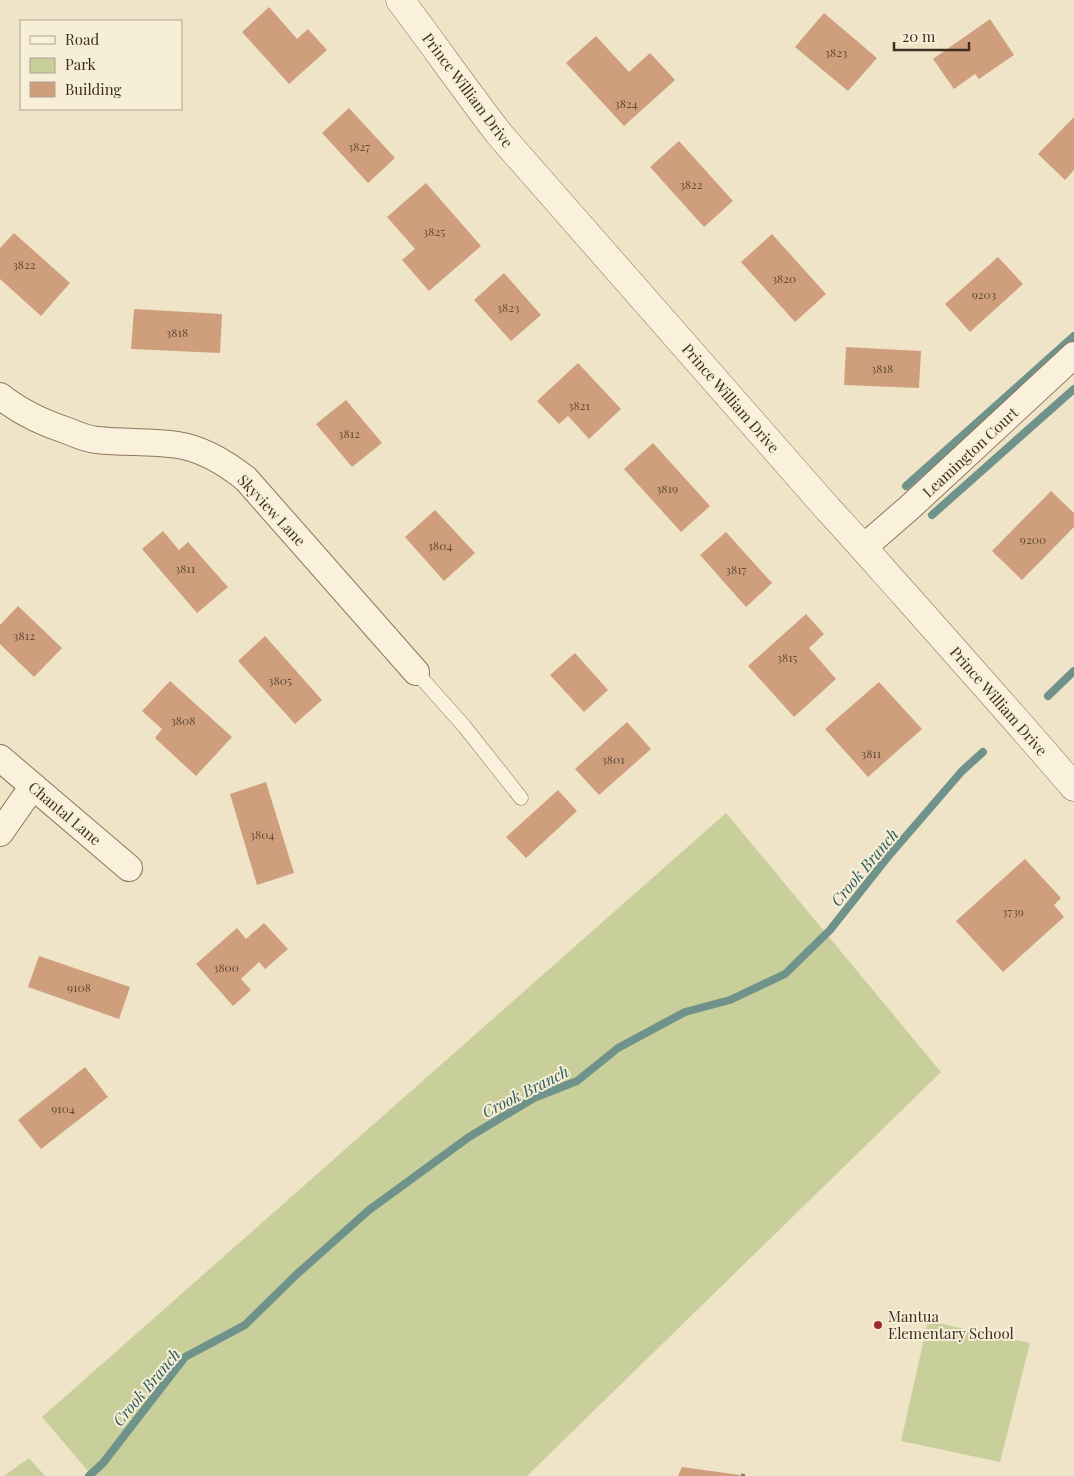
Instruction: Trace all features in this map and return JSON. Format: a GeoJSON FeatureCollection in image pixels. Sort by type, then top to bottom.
{"type":"FeatureCollection","features":[{"type":"Feature","properties":{"kind":"street","name":"Prince William Drive"},"geometry":{"type":"LineString","coordinates":[[400,0],[500,135],[1074,787]]}},
{"type":"Feature","properties":{"kind":"street","name":"Leamington Court"},"geometry":{"type":"LineString","coordinates":[[864,547],[909,508],[1074,355]]}},
{"type":"Feature","properties":{"kind":"street","name":"Skyview Lane"},"geometry":{"type":"LineString","coordinates":[[0,396],[25,413],[46,424],[80,436],[96,440],[178,445],[204,452],[232,468],[246,479],[416,672]]}},
{"type":"Feature","properties":{"kind":"street","name":"Chantal Lane"},"geometry":{"type":"LineString","coordinates":[[0,758],[129,868]]}},
{"type":"Feature","properties":{"kind":"street"},"geometry":{"type":"LineString","coordinates":[[0,833],[33,786]]}},
{"type":"Feature","properties":{"kind":"lane"},"geometry":{"type":"LineString","coordinates":[[416,672],[464,726],[521,798]]}},
{"type":"Feature","properties":{"kind":"path"},"geometry":{"type":"LineString","coordinates":[[741,1475],[746,1476]]}},
{"type":"Feature","properties":{"kind":"green space"},"geometry":{"type":"Polygon","coordinates":[[[726,813],[941,1072],[527,1476],[92,1476],[42,1417],[726,813]]]}},
{"type":"Feature","properties":{"kind":"green space"},"geometry":{"type":"Polygon","coordinates":[[[928,1321],[1030,1343],[1000,1462],[901,1441],[928,1321]]]}},
{"type":"Feature","properties":{"kind":"green space"},"geometry":{"type":"Polygon","coordinates":[[[29,1458],[45,1476],[4,1476],[29,1458]]]}},
{"type":"Feature","properties":{"kind":"building"},"geometry":{"type":"Polygon","coordinates":[[[269,7],[297,39],[308,29],[327,50],[289,84],[242,32],[269,7]]]}},
{"type":"Feature","properties":{"kind":"building"},"geometry":{"type":"Polygon","coordinates":[[[824,13],[877,58],[848,91],[795,47],[824,13]]]}},
{"type":"Feature","properties":{"kind":"building"},"geometry":{"type":"Polygon","coordinates":[[[990,19],[1014,55],[979,79],[975,74],[954,89],[933,59],[990,19]]]}},
{"type":"Feature","properties":{"kind":"building"},"geometry":{"type":"Polygon","coordinates":[[[596,36],[629,72],[650,53],[675,80],[624,126],[566,63],[596,36]]]}},
{"type":"Feature","properties":{"kind":"building"},"geometry":{"type":"Polygon","coordinates":[[[349,108],[395,158],[368,183],[322,133],[349,108]]]}},
{"type":"Feature","properties":{"kind":"building"},"geometry":{"type":"Polygon","coordinates":[[[1074,117],[1074,170],[1065,180],[1038,154],[1074,117]]]}},
{"type":"Feature","properties":{"kind":"building"},"geometry":{"type":"Polygon","coordinates":[[[679,141],[733,201],[704,227],[650,167],[679,141]]]}},
{"type":"Feature","properties":{"kind":"building"},"geometry":{"type":"Polygon","coordinates":[[[426,183],[481,246],[429,291],[402,260],[415,249],[387,217],[426,183]]]}},
{"type":"Feature","properties":{"kind":"building"},"geometry":{"type":"Polygon","coordinates":[[[14,233],[70,283],[41,316],[0,279],[0,248],[14,233]]]}},
{"type":"Feature","properties":{"kind":"building"},"geometry":{"type":"Polygon","coordinates":[[[772,234],[826,294],[795,322],[741,262],[772,234]]]}},
{"type":"Feature","properties":{"kind":"building"},"geometry":{"type":"Polygon","coordinates":[[[998,257],[1023,284],[970,332],[945,304],[998,257]]]}},
{"type":"Feature","properties":{"kind":"building"},"geometry":{"type":"Polygon","coordinates":[[[504,273],[541,315],[511,341],[474,300],[504,273]]]}},
{"type":"Feature","properties":{"kind":"building"},"geometry":{"type":"Polygon","coordinates":[[[134,309],[222,314],[220,353],[131,349],[134,309]]]}},
{"type":"Feature","properties":{"kind":"building"},"geometry":{"type":"Polygon","coordinates":[[[846,347],[921,351],[919,388],[844,385],[846,347]]]}},
{"type":"Feature","properties":{"kind":"building"},"geometry":{"type":"Polygon","coordinates":[[[578,363],[621,409],[589,439],[568,416],[559,424],[537,401],[578,363]]]}},
{"type":"Feature","properties":{"kind":"building"},"geometry":{"type":"Polygon","coordinates":[[[346,400],[382,443],[352,467],[316,424],[346,400]]]}},
{"type":"Feature","properties":{"kind":"building"},"geometry":{"type":"Polygon","coordinates":[[[653,443],[710,506],[681,532],[624,469],[653,443]]]}},
{"type":"Feature","properties":{"kind":"building"},"geometry":{"type":"Polygon","coordinates":[[[1051,491],[1074,513],[1074,527],[1022,580],[992,551],[1051,491]]]}},
{"type":"Feature","properties":{"kind":"building"},"geometry":{"type":"Polygon","coordinates":[[[435,510],[475,553],[444,581],[405,537],[435,510]]]}},
{"type":"Feature","properties":{"kind":"building"},"geometry":{"type":"Polygon","coordinates":[[[163,531],[179,550],[188,542],[228,587],[197,613],[142,549],[163,531]]]}},
{"type":"Feature","properties":{"kind":"building"},"geometry":{"type":"Polygon","coordinates":[[[726,532],[772,583],[746,607],[700,555],[726,532]]]}},
{"type":"Feature","properties":{"kind":"building"},"geometry":{"type":"Polygon","coordinates":[[[18,606],[62,648],[34,677],[0,644],[0,625],[18,606]]]}},
{"type":"Feature","properties":{"kind":"building"},"geometry":{"type":"Polygon","coordinates":[[[806,614],[824,634],[809,648],[836,679],[794,717],[748,666],[806,614]]]}},
{"type":"Feature","properties":{"kind":"building"},"geometry":{"type":"Polygon","coordinates":[[[265,636],[322,700],[295,724],[238,661],[265,636]]]}},
{"type":"Feature","properties":{"kind":"building"},"geometry":{"type":"Polygon","coordinates":[[[575,653],[608,690],[584,712],[550,675],[575,653]]]}},
{"type":"Feature","properties":{"kind":"building"},"geometry":{"type":"Polygon","coordinates":[[[170,681],[232,737],[196,776],[155,738],[162,729],[142,711],[170,681]]]}},
{"type":"Feature","properties":{"kind":"building"},"geometry":{"type":"Polygon","coordinates":[[[879,682],[922,729],[868,777],[825,729],[879,682]]]}},
{"type":"Feature","properties":{"kind":"building"},"geometry":{"type":"Polygon","coordinates":[[[627,722],[651,749],[599,795],[575,769],[627,722]]]}},
{"type":"Feature","properties":{"kind":"building"},"geometry":{"type":"Polygon","coordinates":[[[266,782],[294,873],[257,885],[230,794],[266,782]]]}},
{"type":"Feature","properties":{"kind":"building"},"geometry":{"type":"Polygon","coordinates":[[[558,790],[577,811],[526,858],[506,837],[558,790]]]}},
{"type":"Feature","properties":{"kind":"building"},"geometry":{"type":"Polygon","coordinates":[[[1025,859],[1061,898],[1054,905],[1064,917],[1003,972],[956,921],[1025,859]]]}},
{"type":"Feature","properties":{"kind":"building"},"geometry":{"type":"Polygon","coordinates":[[[264,923],[288,949],[265,969],[259,962],[241,979],[251,990],[233,1006],[196,964],[237,928],[246,939],[264,923]]]}},
{"type":"Feature","properties":{"kind":"building"},"geometry":{"type":"Polygon","coordinates":[[[39,956],[130,987],[119,1019],[28,987],[39,956]]]}},
{"type":"Feature","properties":{"kind":"building"},"geometry":{"type":"Polygon","coordinates":[[[85,1067],[108,1097],[41,1149],[18,1120],[85,1067]]]}},
{"type":"Feature","properties":{"kind":"building"},"geometry":{"type":"Polygon","coordinates":[[[682,1467],[740,1475],[740,1476],[678,1476],[682,1467]]]}},
{"type":"Feature","properties":{"kind":"waterway"},"geometry":{"type":"LineString","coordinates":[[906,486],[1074,336]]}},
{"type":"Feature","properties":{"kind":"waterway"},"geometry":{"type":"LineString","coordinates":[[932,515],[1074,389]]}},
{"type":"Feature","properties":{"kind":"waterway","name":"Crook Branch"},"geometry":{"type":"LineString","coordinates":[[1048,696],[1074,671]]}},
{"type":"Feature","properties":{"kind":"waterway","name":"Crook Branch"},"geometry":{"type":"LineString","coordinates":[[89,1476],[103,1463],[185,1357],[245,1325],[296,1275],[369,1210],[469,1137],[534,1098],[577,1081],[618,1048],[685,1012],[730,1000],[785,974],[830,930],[887,858],[962,771],[983,752]]}},
{"type":"Feature","properties":{"kind":"place","name":"Mantua Elementary School"},"geometry":{"type":"Point","coordinates":[878,1325]}}]}
